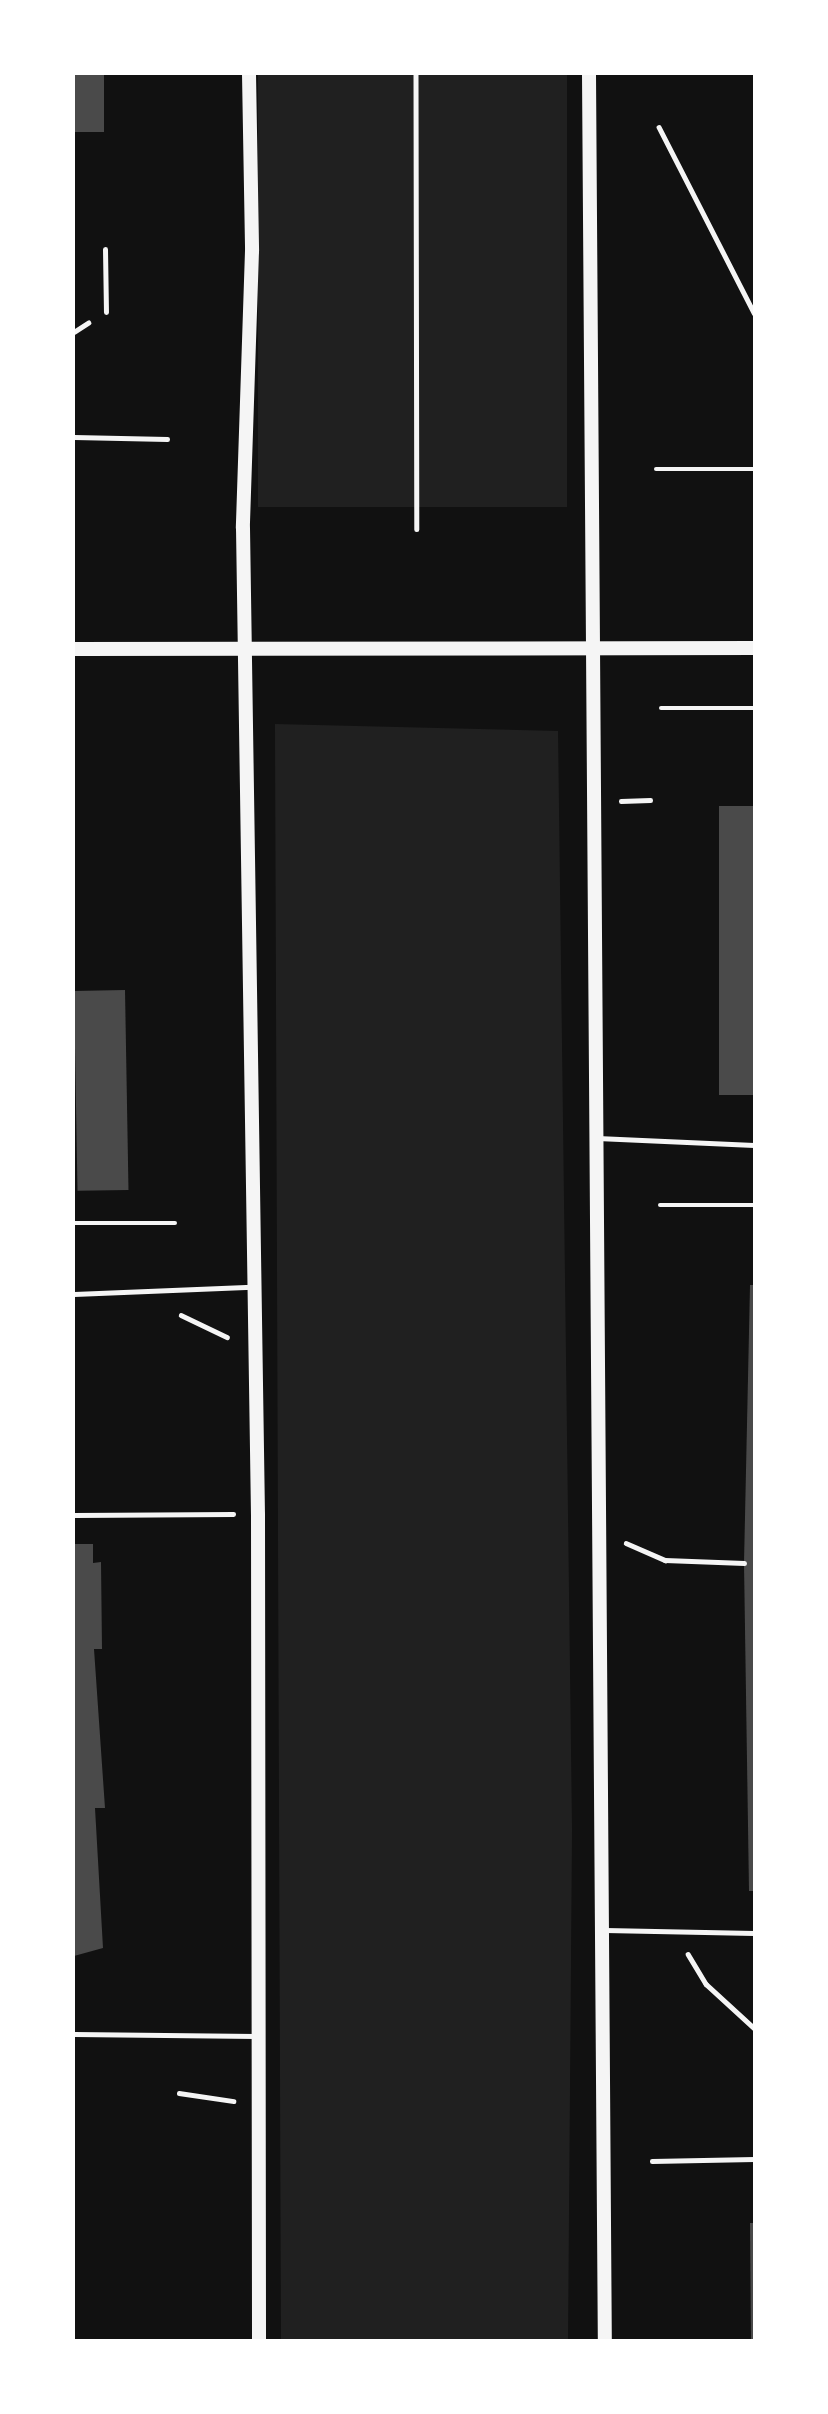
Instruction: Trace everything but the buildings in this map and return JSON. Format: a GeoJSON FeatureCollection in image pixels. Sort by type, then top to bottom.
{"type":"FeatureCollection","features":[{"type":"Feature","properties":{"kind":"main road"},"geometry":{"type":"LineString","coordinates":[[248,74],[245,647],[258,1515],[261,2036],[259,2340]]}},
{"type":"Feature","properties":{"kind":"main road"},"geometry":{"type":"LineString","coordinates":[[589,74],[597,650],[598,1930],[605,2340]]}},
{"type":"Feature","properties":{"kind":"main road"},"geometry":{"type":"LineString","coordinates":[[74,649],[754,648]]}},
{"type":"Feature","properties":{"kind":"lane"},"geometry":{"type":"LineString","coordinates":[[105,249],[106,312]]}},
{"type":"Feature","properties":{"kind":"lane"},"geometry":{"type":"LineString","coordinates":[[597,1138],[754,1145]]}},
{"type":"Feature","properties":{"kind":"lane"},"geometry":{"type":"LineString","coordinates":[[74,1294],[255,1287]]}},
{"type":"Feature","properties":{"kind":"lane"},"geometry":{"type":"LineString","coordinates":[[598,1930],[754,1933]]}},
{"type":"Feature","properties":{"kind":"lane"},"geometry":{"type":"LineString","coordinates":[[74,2034],[261,2036]]}},
{"type":"Feature","properties":{"kind":"path"},"geometry":{"type":"LineString","coordinates":[[416,74],[417,529]]}},
{"type":"Feature","properties":{"kind":"path"},"geometry":{"type":"LineString","coordinates":[[659,127],[754,313]]}},
{"type":"Feature","properties":{"kind":"path"},"geometry":{"type":"LineString","coordinates":[[74,437],[167,439]]}},
{"type":"Feature","properties":{"kind":"path"},"geometry":{"type":"LineString","coordinates":[[656,469],[754,469]]}},
{"type":"Feature","properties":{"kind":"path"},"geometry":{"type":"LineString","coordinates":[[661,708],[754,708]]}},
{"type":"Feature","properties":{"kind":"path"},"geometry":{"type":"LineString","coordinates":[[660,1205],[754,1205]]}},
{"type":"Feature","properties":{"kind":"path"},"geometry":{"type":"LineString","coordinates":[[74,1223],[174,1223]]}},
{"type":"Feature","properties":{"kind":"path"},"geometry":{"type":"LineString","coordinates":[[177,1313],[256,1352]]}},
{"type":"Feature","properties":{"kind":"path"},"geometry":{"type":"LineString","coordinates":[[74,1515],[258,1515]]}},
{"type":"Feature","properties":{"kind":"path"},"geometry":{"type":"LineString","coordinates":[[597,1530],[665,1560],[744,1563]]}},
{"type":"Feature","properties":{"kind":"path"},"geometry":{"type":"LineString","coordinates":[[673,1930],[706,1984],[754,2028]]}},
{"type":"Feature","properties":{"kind":"path"},"geometry":{"type":"LineString","coordinates":[[179,2093],[261,2105]]}},
{"type":"Feature","properties":{"kind":"path"},"geometry":{"type":"LineString","coordinates":[[652,2161],[754,2159]]}},
{"type":"Feature","properties":{"kind":"shaded area"},"geometry":{"type":"Polygon","coordinates":[[[258,74],[567,74],[567,507],[258,507],[258,74]]]}},
{"type":"Feature","properties":{"kind":"shaded area"},"geometry":{"type":"Polygon","coordinates":[[[275,724],[558,731],[572,1829],[568,2340],[281,2340],[275,724]]]}}]}
